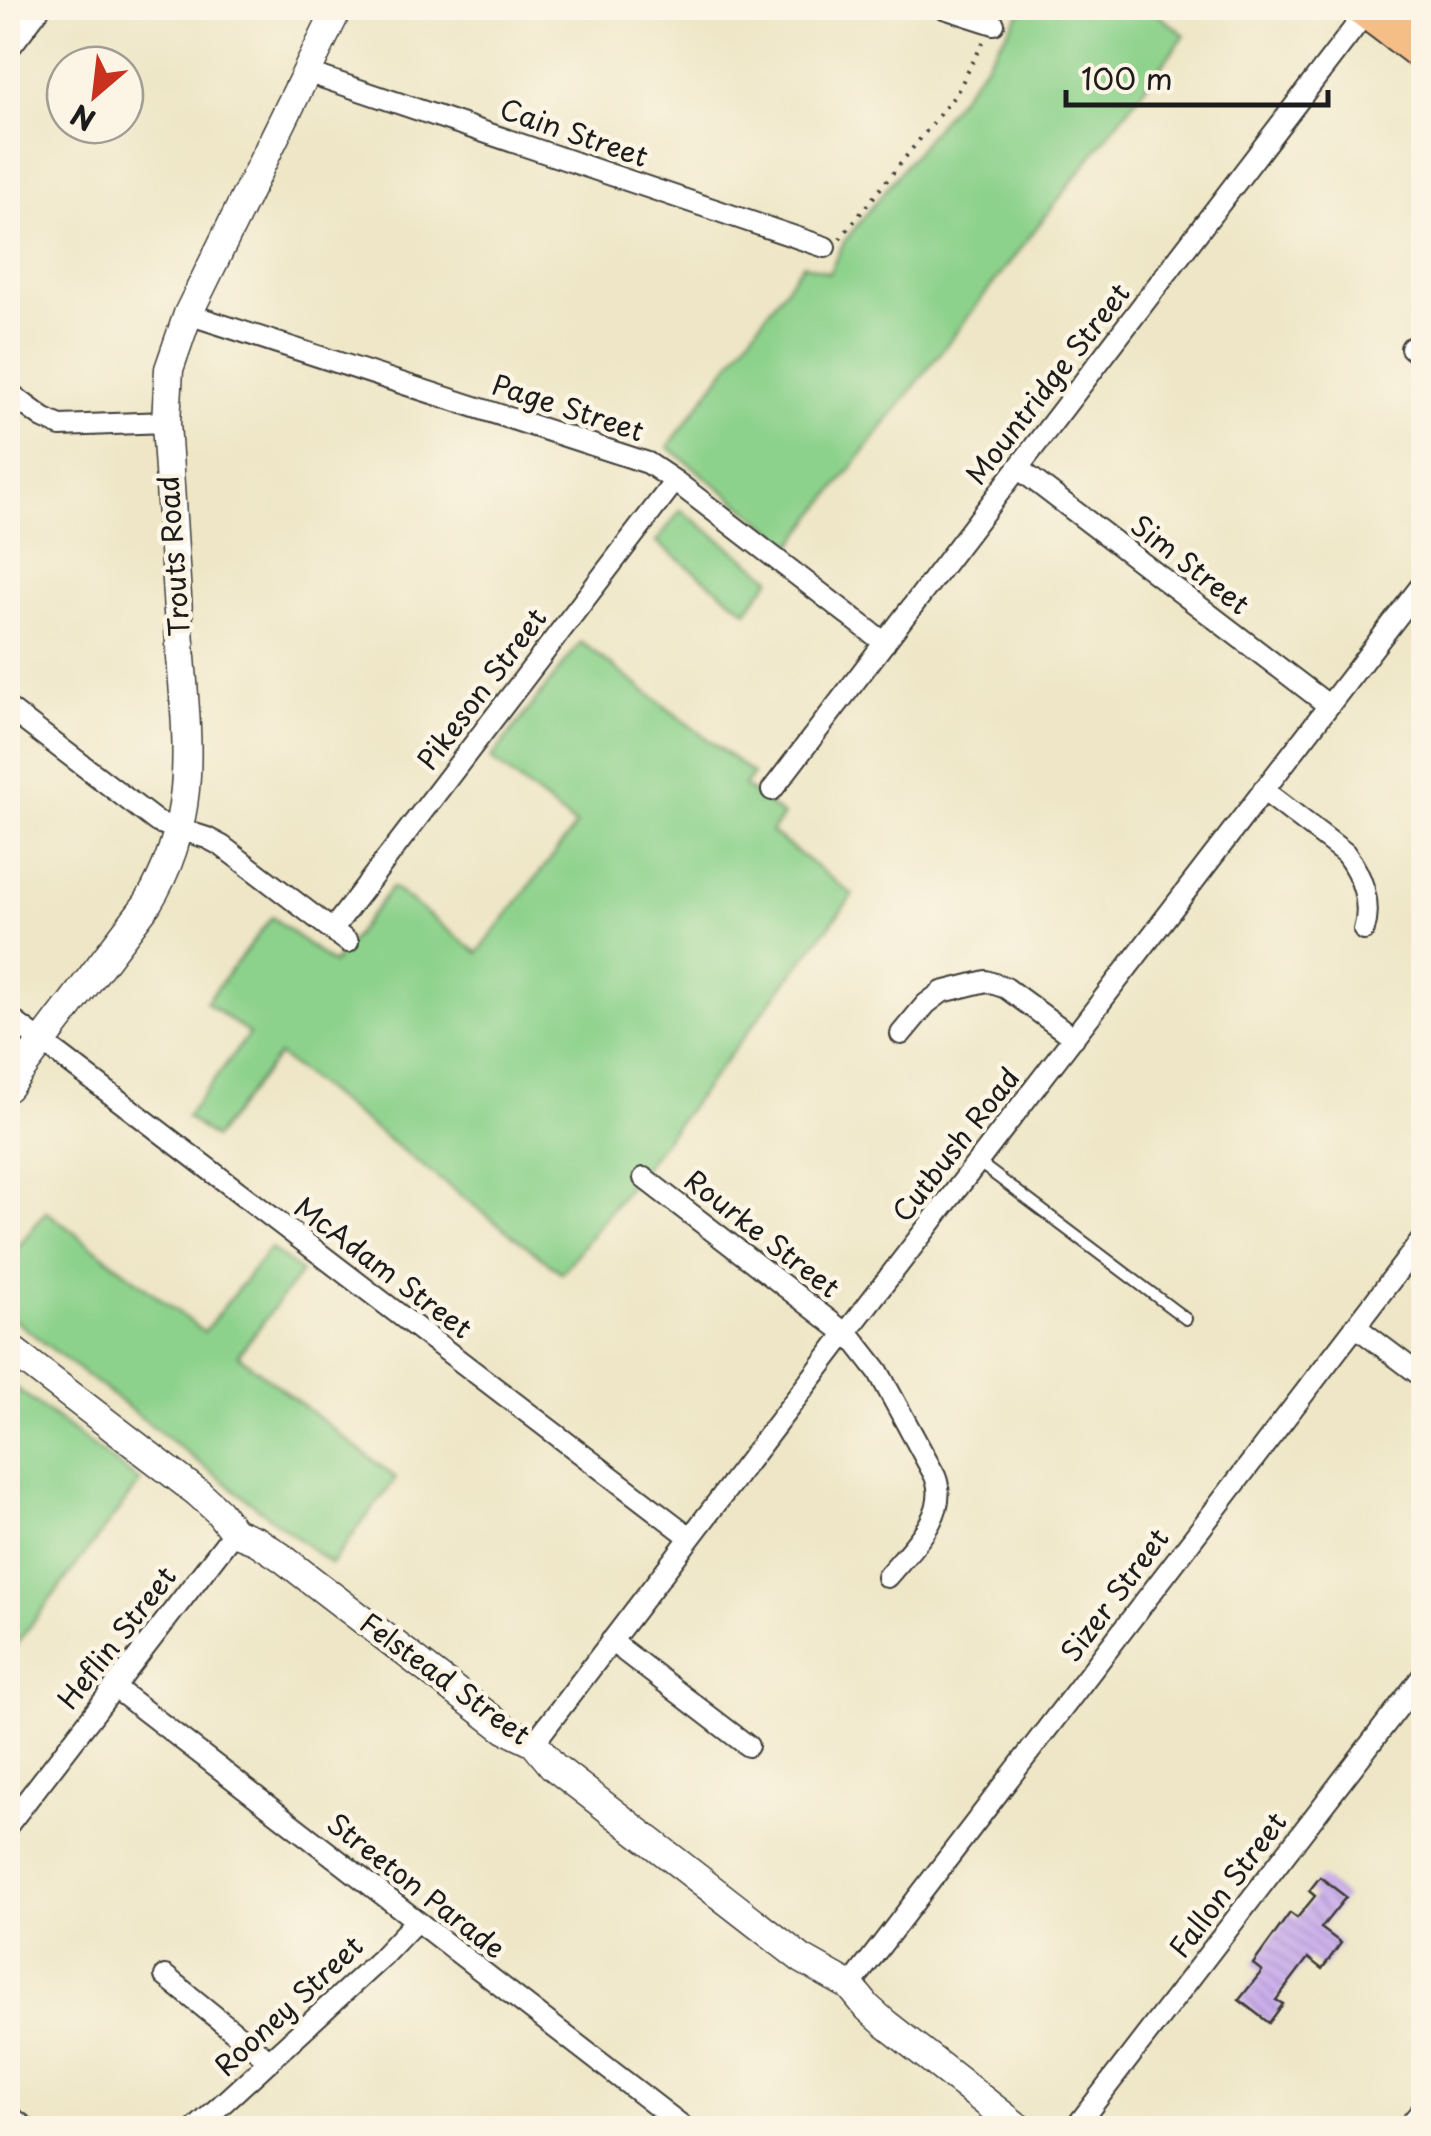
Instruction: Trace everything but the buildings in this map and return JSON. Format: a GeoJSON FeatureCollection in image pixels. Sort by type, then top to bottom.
{"type":"FeatureCollection","features":[{"type":"Feature","properties":{"kind":"highway"},"geometry":{"type":"LineString","coordinates":[[1404,8],[1424,22]]}},
{"type":"Feature","properties":{"kind":"highway"},"geometry":{"type":"LineString","coordinates":[[1365,9],[1424,54]]}},
{"type":"Feature","properties":{"kind":"street"},"geometry":{"type":"LineString","coordinates":[[8,50],[40,8]]}},
{"type":"Feature","properties":{"kind":"street","name":"Trouts Road"},"geometry":{"type":"LineString","coordinates":[[8,1087],[147,904],[165,872],[179,830],[188,772],[166,422],[169,369],[188,314],[338,8]]}},
{"type":"Feature","properties":{"kind":"street"},"geometry":{"type":"LineString","coordinates":[[944,8],[994,24]]}},
{"type":"Feature","properties":{"kind":"street","name":"Mountridge Street"},"geometry":{"type":"LineString","coordinates":[[772,790],[1341,48],[1365,9]]}},
{"type":"Feature","properties":{"kind":"street","name":"Cain Street"},"geometry":{"type":"LineString","coordinates":[[306,72],[825,247]]}},
{"type":"Feature","properties":{"kind":"street","name":"Page Street"},"geometry":{"type":"LineString","coordinates":[[188,314],[636,458],[675,481],[885,642]]}},
{"type":"Feature","properties":{"kind":"street"},"geometry":{"type":"LineString","coordinates":[[8,392],[42,418],[60,426],[166,422]]}},
{"type":"Feature","properties":{"kind":"street","name":"Sim Street"},"geometry":{"type":"LineString","coordinates":[[1018,468],[1328,706]]}},
{"type":"Feature","properties":{"kind":"street","name":"Pikeson Street"},"geometry":{"type":"LineString","coordinates":[[179,830],[222,846],[340,936],[675,481]]}},
{"type":"Feature","properties":{"kind":"street","name":"Cutbush Road"},"geometry":{"type":"LineString","coordinates":[[534,1743],[1422,588]]}},
{"type":"Feature","properties":{"kind":"street"},"geometry":{"type":"LineString","coordinates":[[8,708],[157,822],[179,830]]}},
{"type":"Feature","properties":{"kind":"street"},"geometry":{"type":"LineString","coordinates":[[1263,790],[1351,862],[1367,902],[1364,930]]}},
{"type":"Feature","properties":{"kind":"street"},"geometry":{"type":"LineString","coordinates":[[901,1034],[926,1004],[942,992],[986,981],[1006,988],[1074,1038]]}},
{"type":"Feature","properties":{"kind":"street","name":"McAdam Street"},"geometry":{"type":"LineString","coordinates":[[8,1017],[690,1538]]}},
{"type":"Feature","properties":{"kind":"street","name":"Rourke Street"},"geometry":{"type":"LineString","coordinates":[[644,1178],[846,1333],[878,1371],[939,1485],[939,1503],[933,1518],[887,1577]]}},
{"type":"Feature","properties":{"kind":"street","name":"Sizer Street"},"geometry":{"type":"LineString","coordinates":[[850,1986],[1424,1237]]}},
{"type":"Feature","properties":{"kind":"street"},"geometry":{"type":"LineString","coordinates":[[1355,1326],[1424,1378]]}},
{"type":"Feature","properties":{"kind":"street","name":"Felstead Street"},"geometry":{"type":"LineString","coordinates":[[8,1347],[198,1493],[234,1532],[281,1557],[510,1732],[534,1743],[561,1772],[786,1946],[850,1986],[886,2024],[1020,2128]]}},
{"type":"Feature","properties":{"kind":"street","name":"Heflin Street"},"geometry":{"type":"LineString","coordinates":[[8,1825],[234,1532]]}},
{"type":"Feature","properties":{"kind":"street"},"geometry":{"type":"LineString","coordinates":[[611,1641],[748,1746]]}},
{"type":"Feature","properties":{"kind":"street","name":"Fallon Street"},"geometry":{"type":"LineString","coordinates":[[1076,2128],[1424,1674]]}},
{"type":"Feature","properties":{"kind":"street","name":"Streeton Parade"},"geometry":{"type":"LineString","coordinates":[[114,1687],[685,2128]]}},
{"type":"Feature","properties":{"kind":"street","name":"Rooney Street"},"geometry":{"type":"LineString","coordinates":[[196,2128],[380,1959],[416,1920]]}},
{"type":"Feature","properties":{"kind":"street"},"geometry":{"type":"LineString","coordinates":[[164,1976],[270,2061]]}},
{"type":"Feature","properties":{"kind":"street"},"geometry":{"type":"LineString","coordinates":[[1408,2128],[1424,2108]]}},
{"type":"Feature","properties":{"kind":"street"},"geometry":{"type":"LineString","coordinates":[[8,2116],[26,2128]]}},
{"type":"Feature","properties":{"kind":"lane"},"geometry":{"type":"LineString","coordinates":[[978,1162],[1186,1320]]}},
{"type":"Feature","properties":{"kind":"path"},"geometry":{"type":"LineString","coordinates":[[825,247],[842,238],[956,94],[994,24]]}},
{"type":"Feature","properties":{"kind":"green space"},"geometry":{"type":"Polygon","coordinates":[[[1024,8],[1149,8],[1185,35],[792,545],[668,447],[803,264],[829,273],[844,242],[981,70],[1024,8]]]}},
{"type":"Feature","properties":{"kind":"green space"},"geometry":{"type":"Polygon","coordinates":[[[681,510],[771,578],[747,611],[656,542],[681,510]]]}},
{"type":"Feature","properties":{"kind":"green space"},"geometry":{"type":"Polygon","coordinates":[[[581,642],[753,774],[744,786],[783,816],[771,832],[853,895],[562,1273],[278,1055],[214,1138],[186,1117],[249,1034],[206,1002],[272,917],[333,964],[392,887],[478,953],[576,826],[491,759],[581,642]]]}},
{"type":"Feature","properties":{"kind":"green space"},"geometry":{"type":"Polygon","coordinates":[[[46,1211],[204,1332],[270,1248],[301,1272],[238,1355],[396,1478],[331,1564],[8,1315],[8,1260],[46,1211]]]}},
{"type":"Feature","properties":{"kind":"green space"},"geometry":{"type":"Polygon","coordinates":[[[8,1382],[140,1482],[8,1655],[8,1382]]]}}]}
